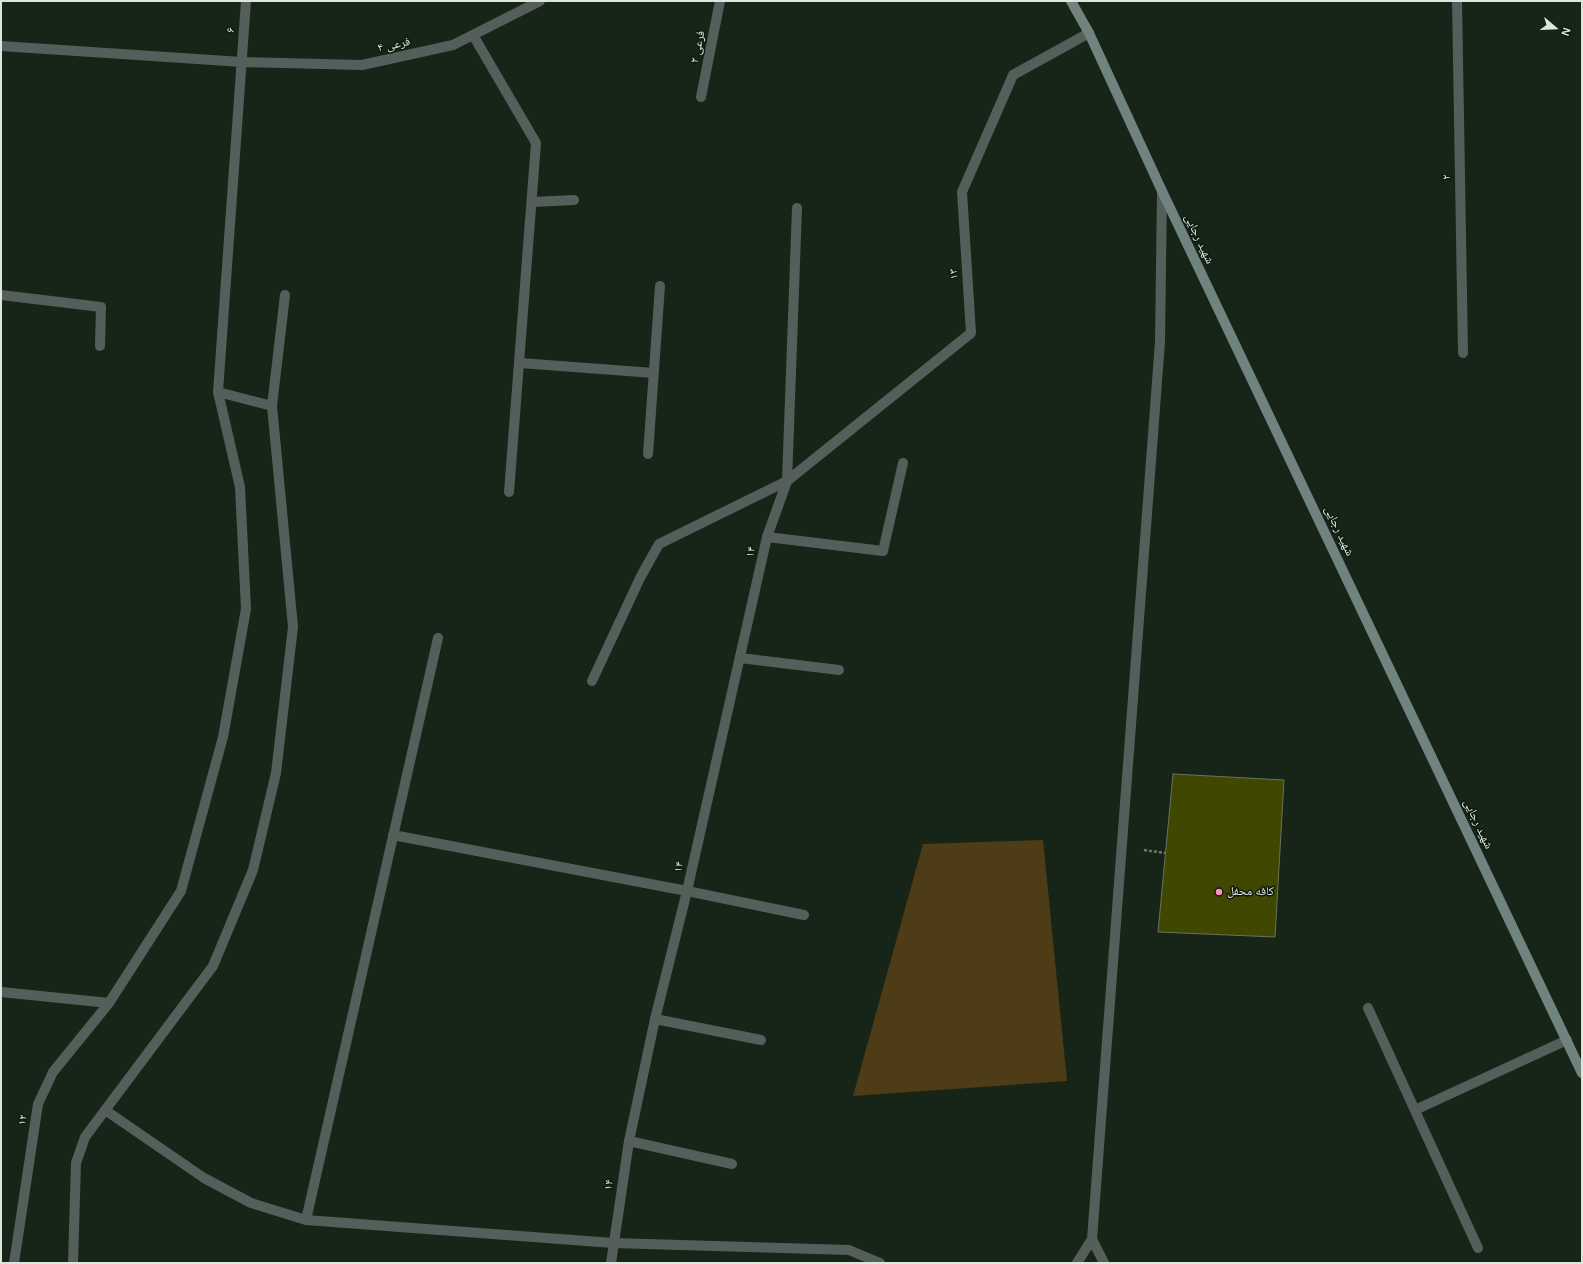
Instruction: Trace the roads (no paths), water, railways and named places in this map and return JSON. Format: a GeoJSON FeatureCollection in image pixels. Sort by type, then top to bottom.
{"type":"FeatureCollection","features":[{"type":"Feature","properties":{"kind":"main road","name":"شهید رجایی"},"geometry":{"type":"LineString","coordinates":[[1071,1],[1089,33],[1162,191],[1582,1073]]}},
{"type":"Feature","properties":{"kind":"street","name":"۶"},"geometry":{"type":"LineString","coordinates":[[218,392],[246,1]]}},
{"type":"Feature","properties":{"kind":"street","name":"فرعی ۴"},"geometry":{"type":"LineString","coordinates":[[1,46],[242,62],[362,65],[453,45],[540,1]]}},
{"type":"Feature","properties":{"kind":"street","name":"فرعی ۲"},"geometry":{"type":"LineString","coordinates":[[700,98],[720,1]]}},
{"type":"Feature","properties":{"kind":"street","name":"۲"},"geometry":{"type":"LineString","coordinates":[[1457,1],[1463,353]]}},
{"type":"Feature","properties":{"kind":"street","name":"۱۳"},"geometry":{"type":"LineString","coordinates":[[787,481],[971,333],[962,192],[1013,75],[1089,33]]}},
{"type":"Feature","properties":{"kind":"street"},"geometry":{"type":"LineString","coordinates":[[473,35],[536,143],[509,492]]}},
{"type":"Feature","properties":{"kind":"street"},"geometry":{"type":"LineString","coordinates":[[1077,1263],[1092,1239],[1160,342],[1162,191]]}},
{"type":"Feature","properties":{"kind":"street"},"geometry":{"type":"LineString","coordinates":[[532,202],[574,200]]}},
{"type":"Feature","properties":{"kind":"street"},"geometry":{"type":"LineString","coordinates":[[592,681],[640,578],[659,544],[787,481],[798,208]]}},
{"type":"Feature","properties":{"kind":"street"},"geometry":{"type":"LineString","coordinates":[[648,454],[660,286]]}},
{"type":"Feature","properties":{"kind":"street"},"geometry":{"type":"LineString","coordinates":[[1,295],[101,307],[100,346]]}},
{"type":"Feature","properties":{"kind":"street"},"geometry":{"type":"LineString","coordinates":[[73,1263],[76,1163],[85,1137],[213,966],[253,870],[274,780],[293,627],[272,406],[285,295]]}},
{"type":"Feature","properties":{"kind":"street"},"geometry":{"type":"LineString","coordinates":[[520,363],[654,373]]}},
{"type":"Feature","properties":{"kind":"street"},"geometry":{"type":"LineString","coordinates":[[218,392],[272,406]]}},
{"type":"Feature","properties":{"kind":"street","name":"۱۲"},"geometry":{"type":"LineString","coordinates":[[14,1263],[38,1104],[52,1072],[109,1003],[181,891],[223,737],[246,609],[240,487],[218,392]]}},
{"type":"Feature","properties":{"kind":"street"},"geometry":{"type":"LineString","coordinates":[[767,537],[883,550],[903,462]]}},
{"type":"Feature","properties":{"kind":"street","name":"۱۴"},"geometry":{"type":"LineString","coordinates":[[611,1263],[629,1141],[655,1019],[687,891],[767,537],[787,481]]}},
{"type":"Feature","properties":{"kind":"street"},"geometry":{"type":"LineString","coordinates":[[306,1220],[438,638]]}},
{"type":"Feature","properties":{"kind":"street"},"geometry":{"type":"LineString","coordinates":[[740,658],[838,670]]}},
{"type":"Feature","properties":{"kind":"street"},"geometry":{"type":"LineString","coordinates":[[393,835],[687,891],[804,915]]}},
{"type":"Feature","properties":{"kind":"street"},"geometry":{"type":"LineString","coordinates":[[1,992],[109,1003]]}},
{"type":"Feature","properties":{"kind":"street"},"geometry":{"type":"LineString","coordinates":[[1368,1008],[1478,1248]]}},
{"type":"Feature","properties":{"kind":"street"},"geometry":{"type":"LineString","coordinates":[[655,1019],[761,1040]]}},
{"type":"Feature","properties":{"kind":"street"},"geometry":{"type":"LineString","coordinates":[[1415,1110],[1567,1040]]}},
{"type":"Feature","properties":{"kind":"street"},"geometry":{"type":"LineString","coordinates":[[104,1110],[204,1178],[250,1203],[306,1220],[613,1243],[849,1250],[880,1263]]}},
{"type":"Feature","properties":{"kind":"street"},"geometry":{"type":"LineString","coordinates":[[629,1141],[732,1164]]}},
{"type":"Feature","properties":{"kind":"street"},"geometry":{"type":"LineString","coordinates":[[1092,1239],[1104,1263]]}},
{"type":"Feature","properties":{"kind":"place","name":"کافه محفل"},"geometry":{"type":"Point","coordinates":[1219,892]}}]}
